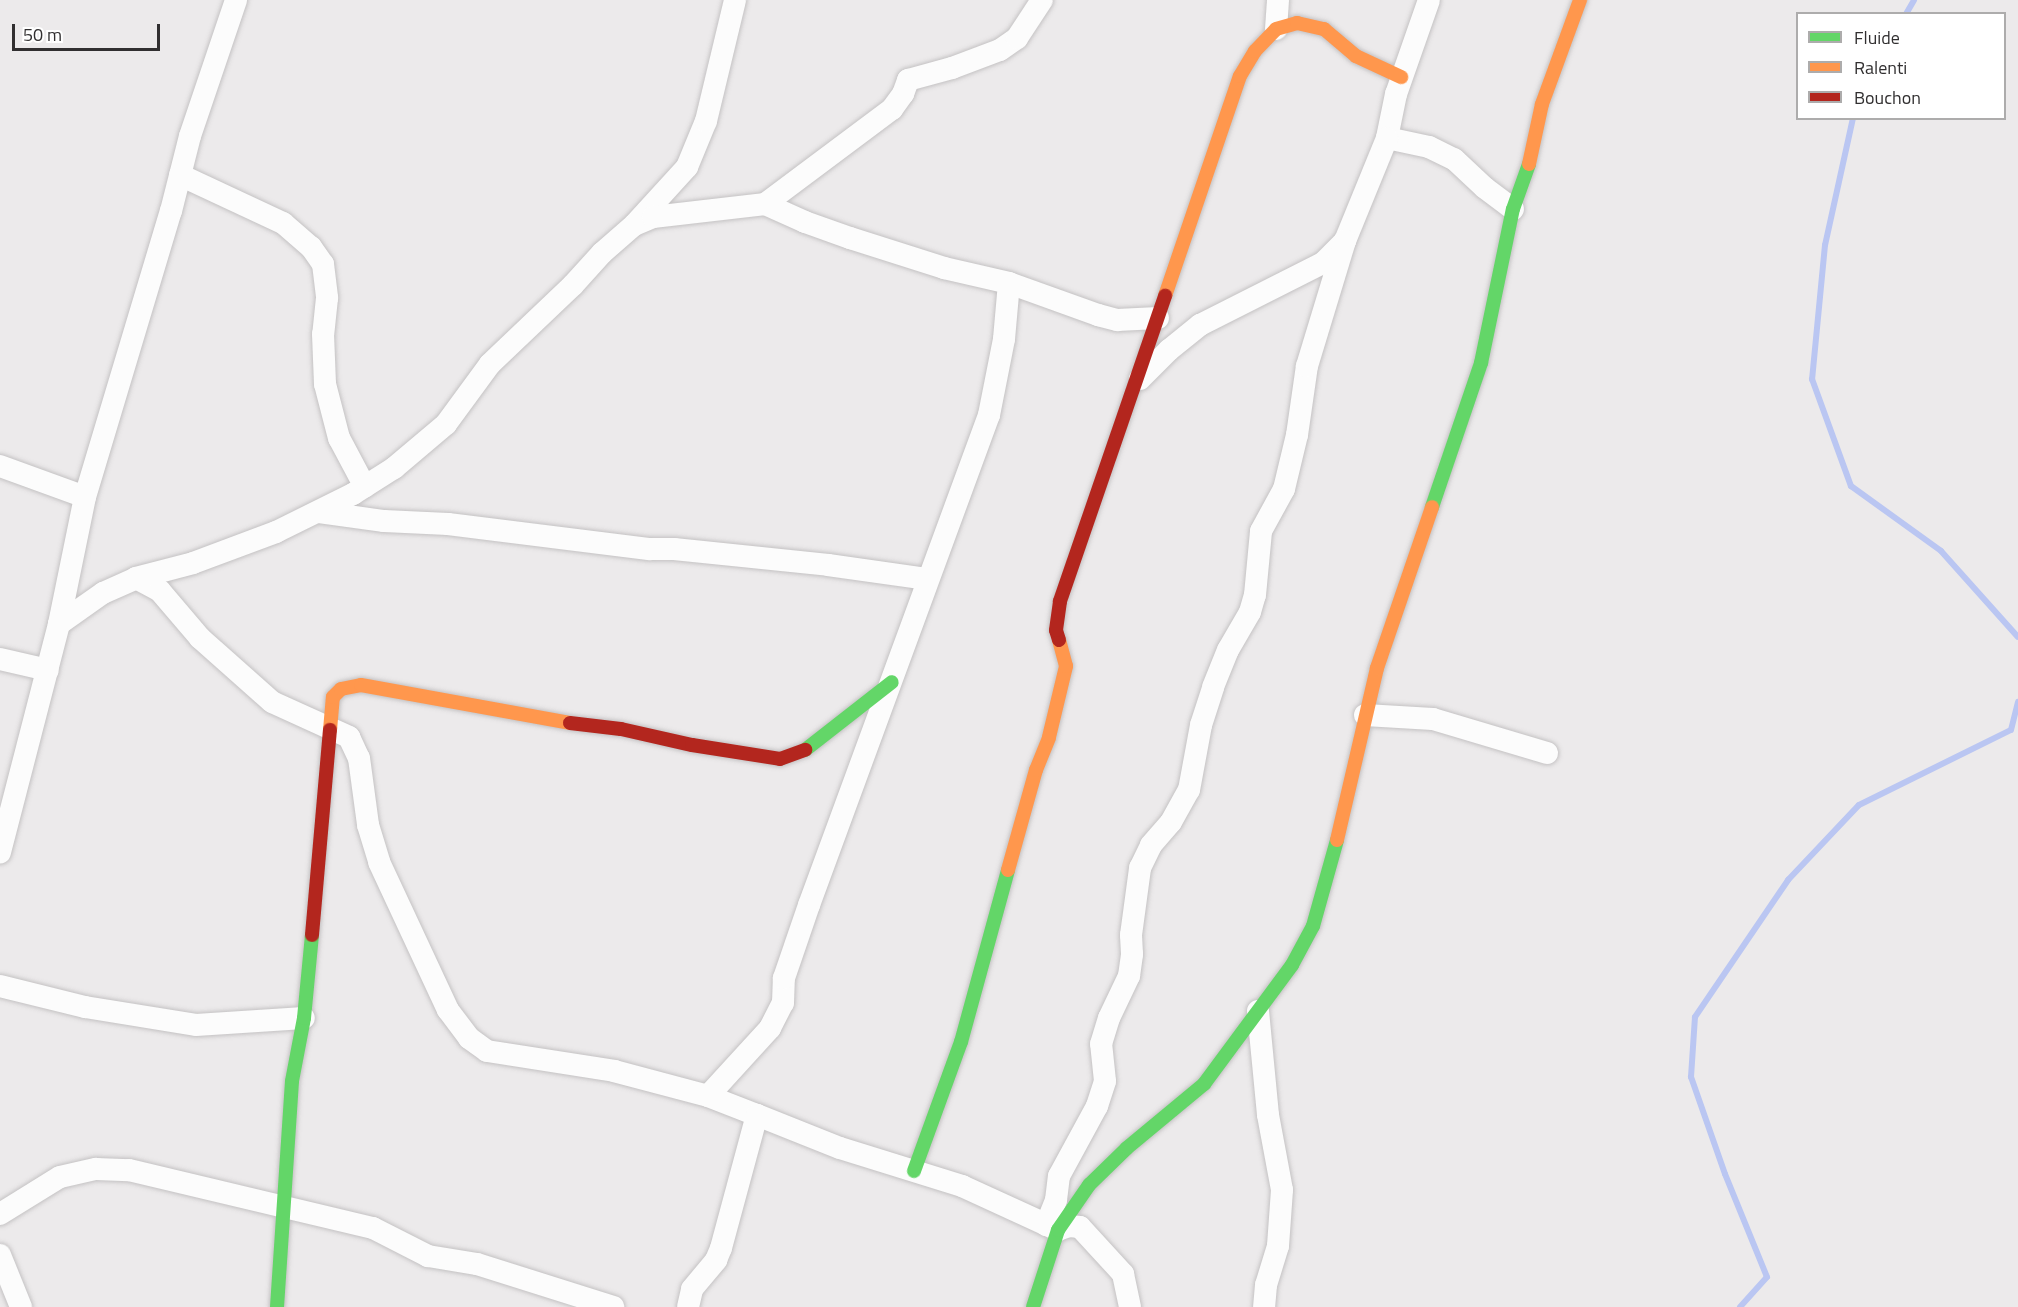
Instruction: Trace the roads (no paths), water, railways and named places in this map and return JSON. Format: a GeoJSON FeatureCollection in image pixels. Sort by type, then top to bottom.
{"type":"FeatureCollection","features":[{"type":"Feature","properties":{"kind":"street"},"geometry":{"type":"LineString","coordinates":[[2,838],[48,670],[85,497],[190,136],[236,0]]}},
{"type":"Feature","properties":{"kind":"street"},"geometry":{"type":"LineString","coordinates":[[59,624],[103,593],[136,578],[193,563],[319,512],[394,468],[446,424],[490,364],[573,285],[602,253],[634,225],[687,167],[706,121],[735,0]]}},
{"type":"Feature","properties":{"kind":"street"},"geometry":{"type":"LineString","coordinates":[[634,225],[653,217],[765,204],[892,109],[899,101],[908,80],[952,68],[1000,50],[1017,38],[1042,0]]}},
{"type":"Feature","properties":{"kind":"street"},"geometry":{"type":"LineString","coordinates":[[1276,28],[1278,0]]}},
{"type":"Feature","properties":{"kind":"street"},"geometry":{"type":"LineString","coordinates":[[1033,1307],[1052,1227],[1059,1176],[1097,1106],[1104,1081],[1101,1044],[1109,1018],[1129,976],[1132,954],[1131,935],[1140,868],[1151,845],[1171,822],[1189,790],[1201,725],[1213,687],[1228,650],[1252,603],[1261,531],[1284,489],[1297,435],[1307,366],[1345,241],[1387,138],[1401,77],[1429,0]]}},
{"type":"Feature","properties":{"kind":"street"},"geometry":{"type":"LineString","coordinates":[[1052,1227],[1089,1185],[1127,1148],[1204,1084],[1292,965],[1313,926],[1340,828],[1377,668],[1481,363],[1513,209],[1531,158],[1542,104],[1580,0]]}},
{"type":"Feature","properties":{"kind":"street"},"geometry":{"type":"LineString","coordinates":[[914,1171],[961,1042],[1036,770],[1049,737],[1066,666],[1056,630],[1060,601],[1137,382],[1240,76],[1255,51],[1276,28],[1297,22],[1324,29],[1356,56],[1401,77]]}},
{"type":"Feature","properties":{"kind":"street"},"geometry":{"type":"LineString","coordinates":[[1387,138],[1429,147],[1454,159],[1485,188],[1513,209]]}},
{"type":"Feature","properties":{"kind":"street"},"geometry":{"type":"LineString","coordinates":[[180,175],[283,222],[311,246],[323,264],[327,298],[322,334],[325,384],[339,438],[365,487]]}},
{"type":"Feature","properties":{"kind":"street"},"geometry":{"type":"LineString","coordinates":[[765,204],[805,222],[850,238],[954,271],[1010,283],[1098,315],[1117,320],[1158,318]]}},
{"type":"Feature","properties":{"kind":"street"},"geometry":{"type":"LineString","coordinates":[[1137,382],[1169,350],[1200,325],[1323,263],[1345,241]]}},
{"type":"Feature","properties":{"kind":"street"},"geometry":{"type":"LineString","coordinates":[[708,1096],[770,1028],[783,1003],[784,978],[989,415],[1004,339],[1010,283]]}},
{"type":"Feature","properties":{"kind":"street"},"geometry":{"type":"LineString","coordinates":[[0,466],[85,497]]}},
{"type":"Feature","properties":{"kind":"street"},"geometry":{"type":"LineString","coordinates":[[319,512],[384,521],[448,524],[650,549],[674,549],[928,579]]}},
{"type":"Feature","properties":{"kind":"street"},"geometry":{"type":"LineString","coordinates":[[136,578],[160,591],[200,638],[272,702],[349,737],[359,758],[368,825],[380,862],[448,1010],[469,1038],[487,1051],[614,1071],[708,1096],[840,1148],[962,1186],[1052,1227],[1080,1227],[1093,1238],[1123,1274],[1130,1307]]}},
{"type":"Feature","properties":{"kind":"street"},"geometry":{"type":"LineString","coordinates":[[0,659],[48,670]]}},
{"type":"Feature","properties":{"kind":"street"},"geometry":{"type":"LineString","coordinates":[[277,1307],[281,1278],[292,1081],[304,1018],[333,697],[341,689],[361,685],[549,720],[621,729],[692,745],[780,759],[809,748],[892,682]]}},
{"type":"Feature","properties":{"kind":"street"},"geometry":{"type":"LineString","coordinates":[[1365,715],[1433,719],[1547,753]]}},
{"type":"Feature","properties":{"kind":"street"},"geometry":{"type":"LineString","coordinates":[[0,986],[85,1007],[196,1025],[304,1018]]}},
{"type":"Feature","properties":{"kind":"street"},"geometry":{"type":"LineString","coordinates":[[1258,1011],[1268,1115],[1282,1190],[1278,1246],[1266,1285],[1264,1307]]}},
{"type":"Feature","properties":{"kind":"street"},"geometry":{"type":"LineString","coordinates":[[688,1307],[692,1288],[716,1260],[721,1248],[757,1114]]}},
{"type":"Feature","properties":{"kind":"street"},"geometry":{"type":"LineString","coordinates":[[0,1214],[60,1177],[96,1169],[129,1170],[373,1228],[428,1256],[477,1264],[613,1307]]}},
{"type":"Feature","properties":{"kind":"street"},"geometry":{"type":"LineString","coordinates":[[0,1255],[21,1307]]}},
{"type":"Feature","properties":{"kind":"waterway"},"geometry":{"type":"LineString","coordinates":[[1907,12],[1914,0]]}},
{"type":"Feature","properties":{"kind":"waterway"},"geometry":{"type":"LineString","coordinates":[[1853,120],[1825,245],[1812,379],[1851,486],[1941,551],[2018,637]]}},
{"type":"Feature","properties":{"kind":"waterway"},"geometry":{"type":"LineString","coordinates":[[1740,1307],[1767,1277],[1725,1174],[1691,1077],[1695,1017],[1788,880],[1859,805],[2011,730],[2018,702]]}}]}
